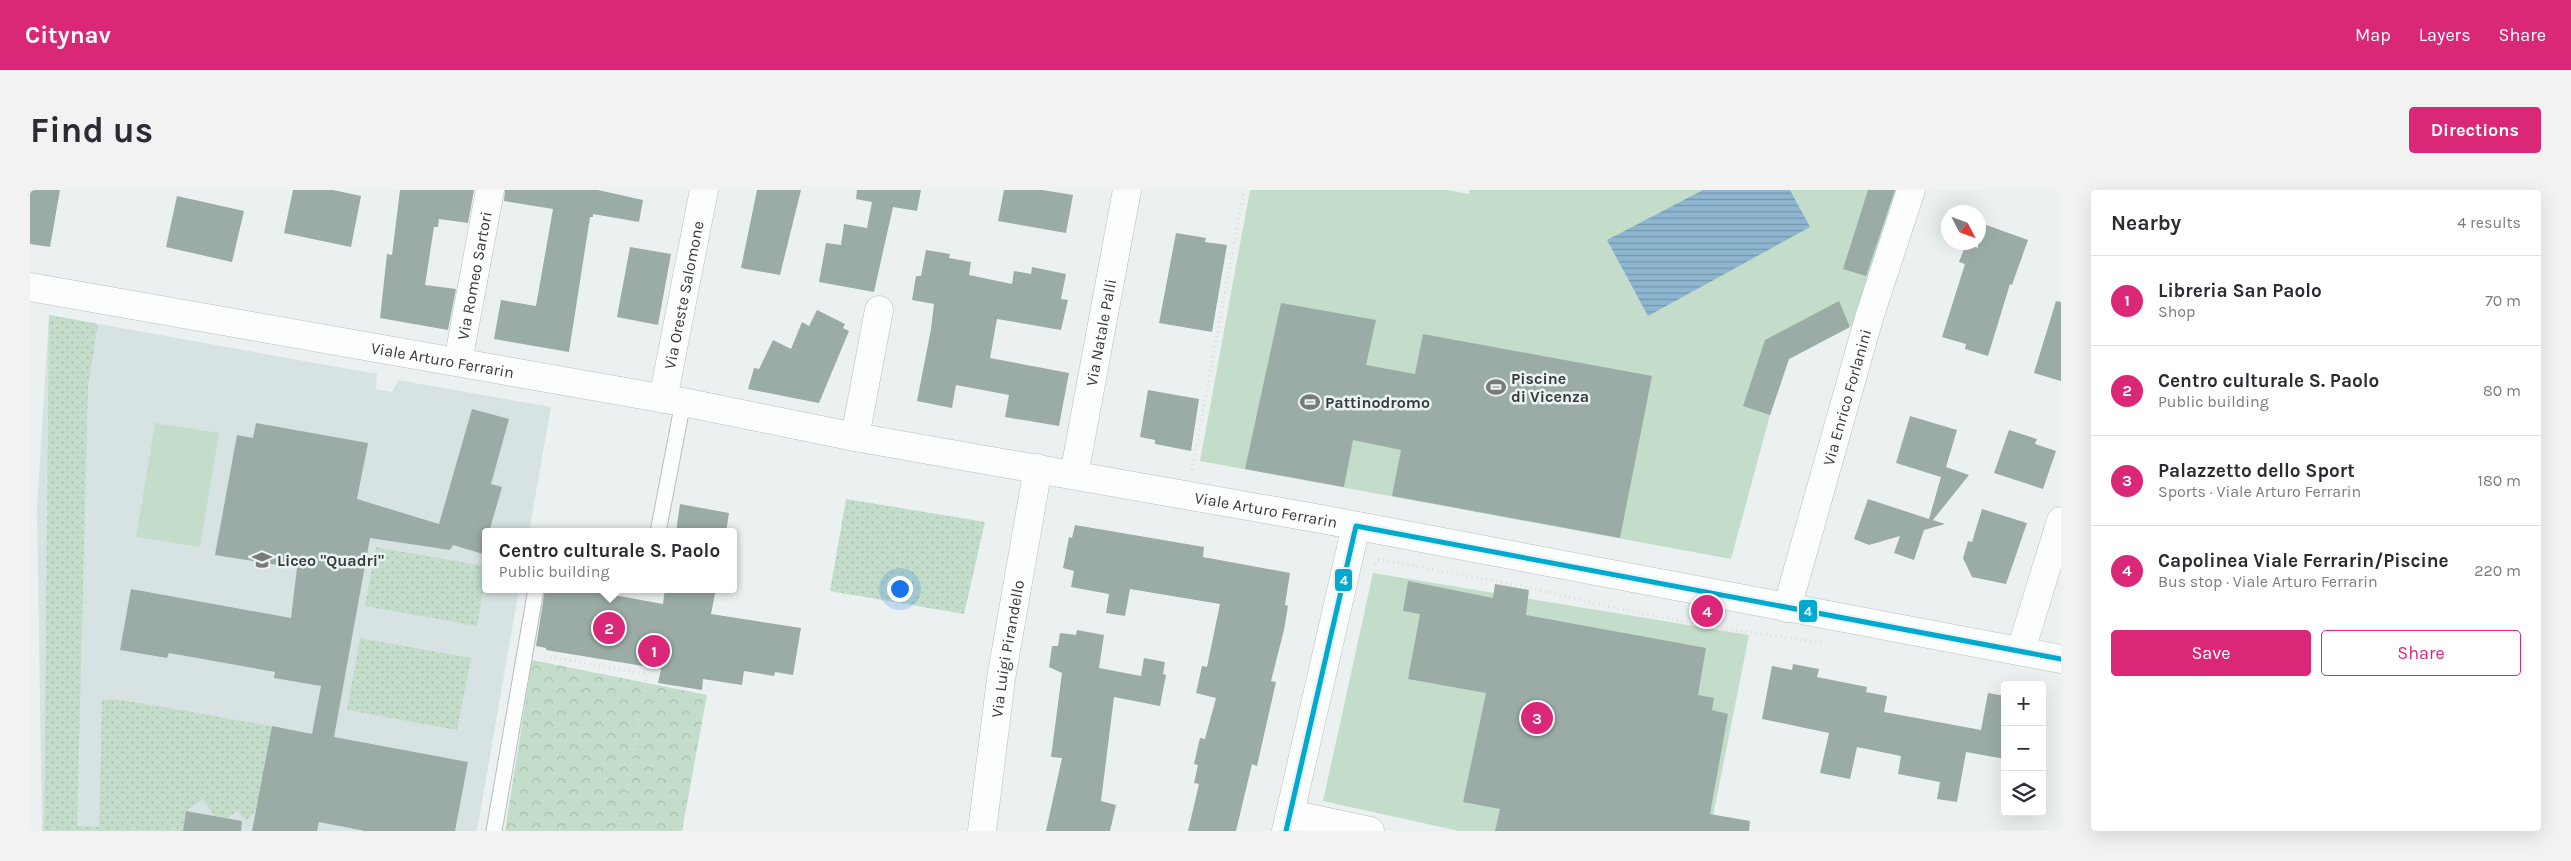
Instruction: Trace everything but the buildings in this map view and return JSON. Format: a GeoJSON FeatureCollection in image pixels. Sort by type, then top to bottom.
{"type":"FeatureCollection","features":[{"type":"Feature","properties":{"kind":"street","name":"Via Romeo Sartori"},"geometry":{"type":"LineString","coordinates":[[458,362],[490,190]]}},
{"type":"Feature","properties":{"kind":"street","name":"Via Oreste Salomone"},"geometry":{"type":"LineString","coordinates":[[673,400],[704,190]]}},
{"type":"Feature","properties":{"kind":"street","name":"Via Natale Palli"},"geometry":{"type":"LineString","coordinates":[[1074,475],[1127,190]]}},
{"type":"Feature","properties":{"kind":"street","name":"Via Enrico Forlanini"},"geometry":{"type":"LineString","coordinates":[[1787,608],[1869,318],[1911,190]]}},
{"type":"Feature","properties":{"kind":"street","name":"Viale Arturo Ferrarin"},"geometry":{"type":"LineString","coordinates":[[30,287],[673,400],[855,437],[1356,526],[2061,659]]}},
{"type":"Feature","properties":{"kind":"street"},"geometry":{"type":"LineString","coordinates":[[855,437],[879,310]]}},
{"type":"Feature","properties":{"kind":"street","name":"Via Luigi Pirandello"},"geometry":{"type":"LineString","coordinates":[[982,831],[1001,679],[1038,468]]}},
{"type":"Feature","properties":{"kind":"street"},"geometry":{"type":"LineString","coordinates":[[2021,650],[2061,521]]}},
{"type":"Feature","properties":{"kind":"street"},"geometry":{"type":"LineString","coordinates":[[1356,526],[1288,822],[1370,831]]}},
{"type":"Feature","properties":{"kind":"lane"},"geometry":{"type":"LineString","coordinates":[[658,528],[673,400]]}},
{"type":"Feature","properties":{"kind":"lane"},"geometry":{"type":"LineString","coordinates":[[494,831],[535,593]]}},
{"type":"Feature","properties":{"kind":"path"},"geometry":{"type":"LineString","coordinates":[[1194,475],[1191,471],[1244,190]]}},
{"type":"Feature","properties":{"kind":"path"},"geometry":{"type":"LineString","coordinates":[[1374,567],[1378,560],[1388,561],[1531,588],[1624,610],[1718,628],[1831,644]]}},
{"type":"Feature","properties":{"kind":"path"},"geometry":{"type":"LineString","coordinates":[[545,656],[647,674],[619,831]]}},
{"type":"Feature","properties":{"kind":"shaded area","name":"Liceo \"Quadri\""},"geometry":{"type":"Polygon","coordinates":[[[49,315],[377,374],[376,389],[392,392],[398,380],[551,407],[530,528],[482,528],[482,593],[518,593],[477,831],[42,831],[37,508],[49,315]]]}},
{"type":"Feature","properties":{"kind":"green space","name":"Piscine di Vicenza"},"geometry":{"type":"Polygon","coordinates":[[[1250,190],[1447,190],[1469,194],[1469,190],[1903,190],[1862,320],[1789,359],[1770,415],[1731,559],[1200,461],[1250,190]]]}},
{"type":"Feature","properties":{"kind":"green space"},"geometry":{"type":"Polygon","coordinates":[[[49,315],[98,324],[88,387],[77,826],[99,827],[102,700],[116,699],[272,726],[256,810],[246,821],[238,811],[227,818],[214,816],[203,799],[186,811],[183,831],[44,831],[49,315]]]}},
{"type":"Feature","properties":{"kind":"green space"},"geometry":{"type":"Polygon","coordinates":[[[155,423],[219,433],[200,547],[136,537],[155,423]]]}},
{"type":"Feature","properties":{"kind":"green space"},"geometry":{"type":"Polygon","coordinates":[[[846,499],[985,522],[964,614],[830,591],[846,499]]]}},
{"type":"Feature","properties":{"kind":"green space"},"geometry":{"type":"Polygon","coordinates":[[[376,547],[482,565],[483,593],[477,626],[365,606],[376,547]]]}},
{"type":"Feature","properties":{"kind":"green space"},"geometry":{"type":"Polygon","coordinates":[[[1373,573],[1749,635],[1710,831],[1459,831],[1323,801],[1373,573]]]}},
{"type":"Feature","properties":{"kind":"green space"},"geometry":{"type":"Polygon","coordinates":[[[360,638],[471,658],[457,730],[347,710],[360,638]]]}},
{"type":"Feature","properties":{"kind":"green space"},"geometry":{"type":"Polygon","coordinates":[[[532,660],[707,695],[682,831],[505,831],[532,660]]]}},
{"type":"Feature","properties":{"kind":"water"},"geometry":{"type":"Polygon","coordinates":[[[1703,190],[1790,190],[1810,227],[1648,316],[1607,240],[1703,190]]]}},
{"type":"Feature","properties":{"kind":"transit line","name":"4"},"geometry":{"type":"LineString","coordinates":[[1286,831],[1356,526],[2061,659]]}},
{"type":"Feature","properties":{"kind":"place","name":"Piscine di Vicenza"},"geometry":{"type":"Point","coordinates":[1496,387]}},
{"type":"Feature","properties":{"kind":"place","name":"Pattinodromo"},"geometry":{"type":"Point","coordinates":[1310,402]}},
{"type":"Feature","properties":{"kind":"place","name":"Liceo \"Quadri\""},"geometry":{"type":"Point","coordinates":[262,560]}},
{"type":"Feature","properties":{"kind":"place","name":"Capolinea Viale Ferrarin/Piscine"},"geometry":{"type":"Point","coordinates":[1707,611]}},
{"type":"Feature","properties":{"kind":"place","name":"Centro culturale S. Paolo"},"geometry":{"type":"Point","coordinates":[609,628]}},
{"type":"Feature","properties":{"kind":"place","name":"Libreria San Paolo"},"geometry":{"type":"Point","coordinates":[654,651]}},
{"type":"Feature","properties":{"kind":"place","name":"Palazzetto dello Sport"},"geometry":{"type":"Point","coordinates":[1537,718]}}]}
